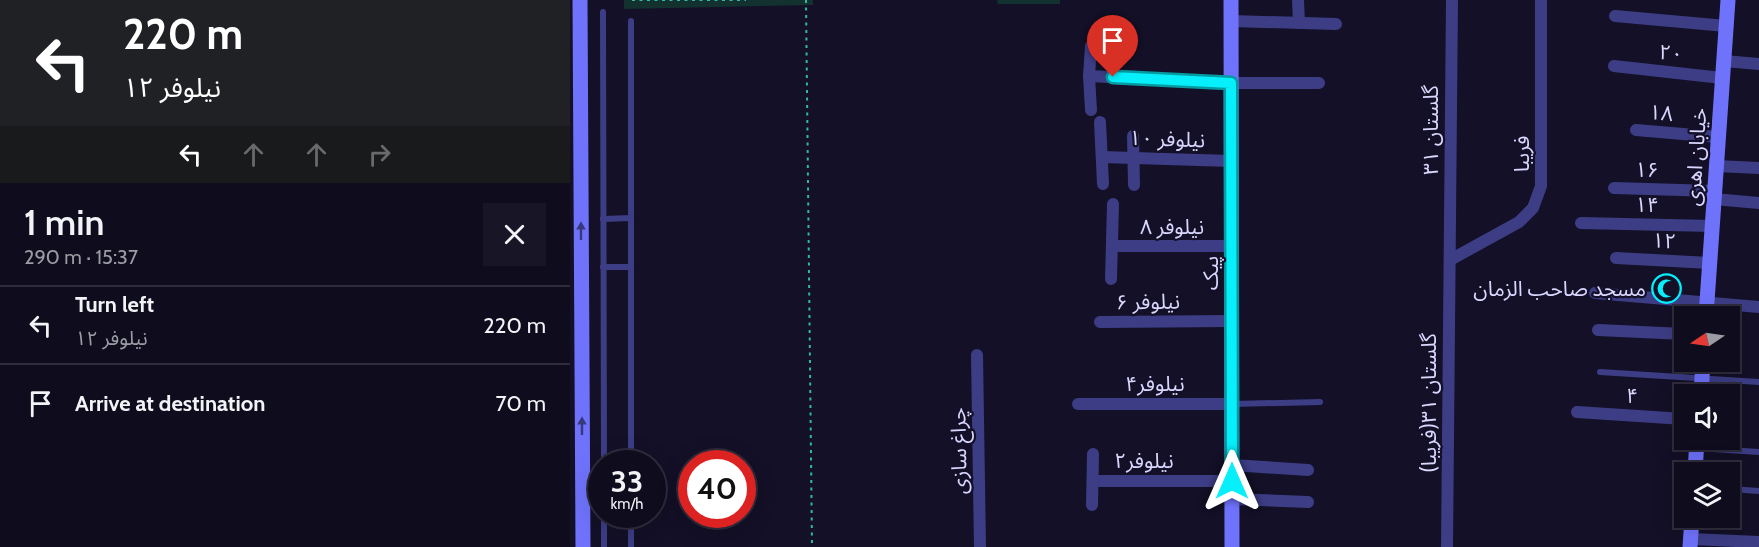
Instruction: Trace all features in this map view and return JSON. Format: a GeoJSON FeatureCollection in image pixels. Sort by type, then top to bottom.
{"type":"FeatureCollection","features":[{"type":"Feature","properties":{"kind":"street"},"geometry":{"type":"LineString","coordinates":[[580,0],[583,547]]}},
{"type":"Feature","properties":{"kind":"street","name":"پیک"},"geometry":{"type":"LineString","coordinates":[[1231,0],[1232,547]]}},
{"type":"Feature","properties":{"kind":"street"},"geometry":{"type":"LineString","coordinates":[[1298,0],[1299,23]]}},
{"type":"Feature","properties":{"kind":"street","name":"گلستان ۳۱"},"geometry":{"type":"LineString","coordinates":[[1450,260],[1452,0]]}},
{"type":"Feature","properties":{"kind":"street","name":"فریبا"},"geometry":{"type":"LineString","coordinates":[[1450,260],[1519,222],[1533,208],[1541,186],[1541,0]]}},
{"type":"Feature","properties":{"kind":"street","name":"خیابان اهری"},"geometry":{"type":"LineString","coordinates":[[1706,306],[1728,0]]}},
{"type":"Feature","properties":{"kind":"street"},"geometry":{"type":"LineString","coordinates":[[1615,16],[1726,26]]}},
{"type":"Feature","properties":{"kind":"street"},"geometry":{"type":"LineString","coordinates":[[1231,21],[1336,24]]}},
{"type":"Feature","properties":{"kind":"street"},"geometry":{"type":"LineString","coordinates":[[1091,46],[1089,76],[1091,110]]}},
{"type":"Feature","properties":{"kind":"street"},"geometry":{"type":"LineString","coordinates":[[1724,61],[1759,64]]}},
{"type":"Feature","properties":{"kind":"street","name":"۲۰"},"geometry":{"type":"LineString","coordinates":[[1614,66],[1722,78]]}},
{"type":"Feature","properties":{"kind":"street"},"geometry":{"type":"LineString","coordinates":[[1089,76],[1231,83],[1319,83]]}},
{"type":"Feature","properties":{"kind":"street"},"geometry":{"type":"LineString","coordinates":[[1100,122],[1103,184]]}},
{"type":"Feature","properties":{"kind":"street","name":"۱۸"},"geometry":{"type":"LineString","coordinates":[[1636,130],[1718,137]]}},
{"type":"Feature","properties":{"kind":"street"},"geometry":{"type":"LineString","coordinates":[[1133,136],[1134,184]]}},
{"type":"Feature","properties":{"kind":"street","name":"نیلوفر ۱۰"},"geometry":{"type":"LineString","coordinates":[[1102,157],[1231,161]]}},
{"type":"Feature","properties":{"kind":"street"},"geometry":{"type":"LineString","coordinates":[[1716,166],[1759,168]]}},
{"type":"Feature","properties":{"kind":"street","name":"۱۶"},"geometry":{"type":"LineString","coordinates":[[1614,188],[1714,195],[1759,203]]}},
{"type":"Feature","properties":{"kind":"street"},"geometry":{"type":"LineString","coordinates":[[1111,279],[1113,204]]}},
{"type":"Feature","properties":{"kind":"street","name":"۱۴"},"geometry":{"type":"LineString","coordinates":[[1581,223],[1712,226]]}},
{"type":"Feature","properties":{"kind":"street","name":"نیلوفر ۸"},"geometry":{"type":"LineString","coordinates":[[1112,246],[1232,246]]}},
{"type":"Feature","properties":{"kind":"street","name":"۱۲"},"geometry":{"type":"LineString","coordinates":[[1616,258],[1710,263]]}},
{"type":"Feature","properties":{"kind":"street","name":"گلستان ۳۱(فریبا)"},"geometry":{"type":"LineString","coordinates":[[1447,547],[1450,260]]}},
{"type":"Feature","properties":{"kind":"street"},"geometry":{"type":"LineString","coordinates":[[1595,293],[1685,306]]}},
{"type":"Feature","properties":{"kind":"street"},"geometry":{"type":"LineString","coordinates":[[1740,308],[1759,307]]}},
{"type":"Feature","properties":{"kind":"street","name":"نیلوفر ۶"},"geometry":{"type":"LineString","coordinates":[[1100,322],[1232,321]]}},
{"type":"Feature","properties":{"kind":"street"},"geometry":{"type":"LineString","coordinates":[[1598,330],[1674,334]]}},
{"type":"Feature","properties":{"kind":"street","name":"چراغ سازی"},"geometry":{"type":"LineString","coordinates":[[977,355],[980,547]]}},
{"type":"Feature","properties":{"kind":"street"},"geometry":{"type":"LineString","coordinates":[[1702,372],[1702,384]]}},
{"type":"Feature","properties":{"kind":"street","name":"نیلوفر۴"},"geometry":{"type":"LineString","coordinates":[[1078,404],[1232,404]]}},
{"type":"Feature","properties":{"kind":"street","name":"۴"},"geometry":{"type":"LineString","coordinates":[[1577,412],[1674,418]]}},
{"type":"Feature","properties":{"kind":"street"},"geometry":{"type":"LineString","coordinates":[[1092,505],[1093,454]]}},
{"type":"Feature","properties":{"kind":"street"},"geometry":{"type":"LineString","coordinates":[[1232,465],[1308,470]]}},
{"type":"Feature","properties":{"kind":"street","name":"نیلوفر۲"},"geometry":{"type":"LineString","coordinates":[[1093,481],[1232,481]]}},
{"type":"Feature","properties":{"kind":"street"},"geometry":{"type":"LineString","coordinates":[[1232,500],[1308,502]]}},
{"type":"Feature","properties":{"kind":"street"},"geometry":{"type":"LineString","coordinates":[[1691,528],[1690,543],[1759,542]]}},
{"type":"Feature","properties":{"kind":"lane"},"geometry":{"type":"LineString","coordinates":[[603,12],[604,450]]}},
{"type":"Feature","properties":{"kind":"lane"},"geometry":{"type":"LineString","coordinates":[[631,21],[631,450]]}},
{"type":"Feature","properties":{"kind":"lane"},"geometry":{"type":"LineString","coordinates":[[603,219],[631,218]]}},
{"type":"Feature","properties":{"kind":"lane"},"geometry":{"type":"LineString","coordinates":[[603,267],[631,267]]}},
{"type":"Feature","properties":{"kind":"lane"},"geometry":{"type":"LineString","coordinates":[[1600,372],[1759,382]]}},
{"type":"Feature","properties":{"kind":"lane"},"geometry":{"type":"LineString","coordinates":[[1232,404],[1320,402]]}},
{"type":"Feature","properties":{"kind":"lane"},"geometry":{"type":"LineString","coordinates":[[1740,450],[1759,452]]}},
{"type":"Feature","properties":{"kind":"lane"},"geometry":{"type":"LineString","coordinates":[[1740,490],[1759,491]]}},
{"type":"Feature","properties":{"kind":"lane"},"geometry":{"type":"LineString","coordinates":[[604,528],[604,547]]}},
{"type":"Feature","properties":{"kind":"lane"},"geometry":{"type":"LineString","coordinates":[[631,528],[631,547]]}},
{"type":"Feature","properties":{"kind":"path"},"geometry":{"type":"LineString","coordinates":[[632,0],[746,0]]}},
{"type":"Feature","properties":{"kind":"path"},"geometry":{"type":"LineString","coordinates":[[806,0],[812,547]]}},
{"type":"Feature","properties":{"kind":"green space"},"geometry":{"type":"Polygon","coordinates":[[[624,0],[813,0],[813,5],[624,9],[624,0]]]}},
{"type":"Feature","properties":{"kind":"green space"},"geometry":{"type":"Polygon","coordinates":[[[997,0],[1060,0],[1060,4],[998,4],[997,0]]]}},
{"type":"Feature","properties":{"kind":"place","name":"مسجد صاحب الزمان"},"geometry":{"type":"Point","coordinates":[1667,289]}},
{"type":"Feature","properties":{"kind":"route"},"geometry":{"type":"LineString","coordinates":[[1113,77],[1231,83],[1232,481]]}}]}
